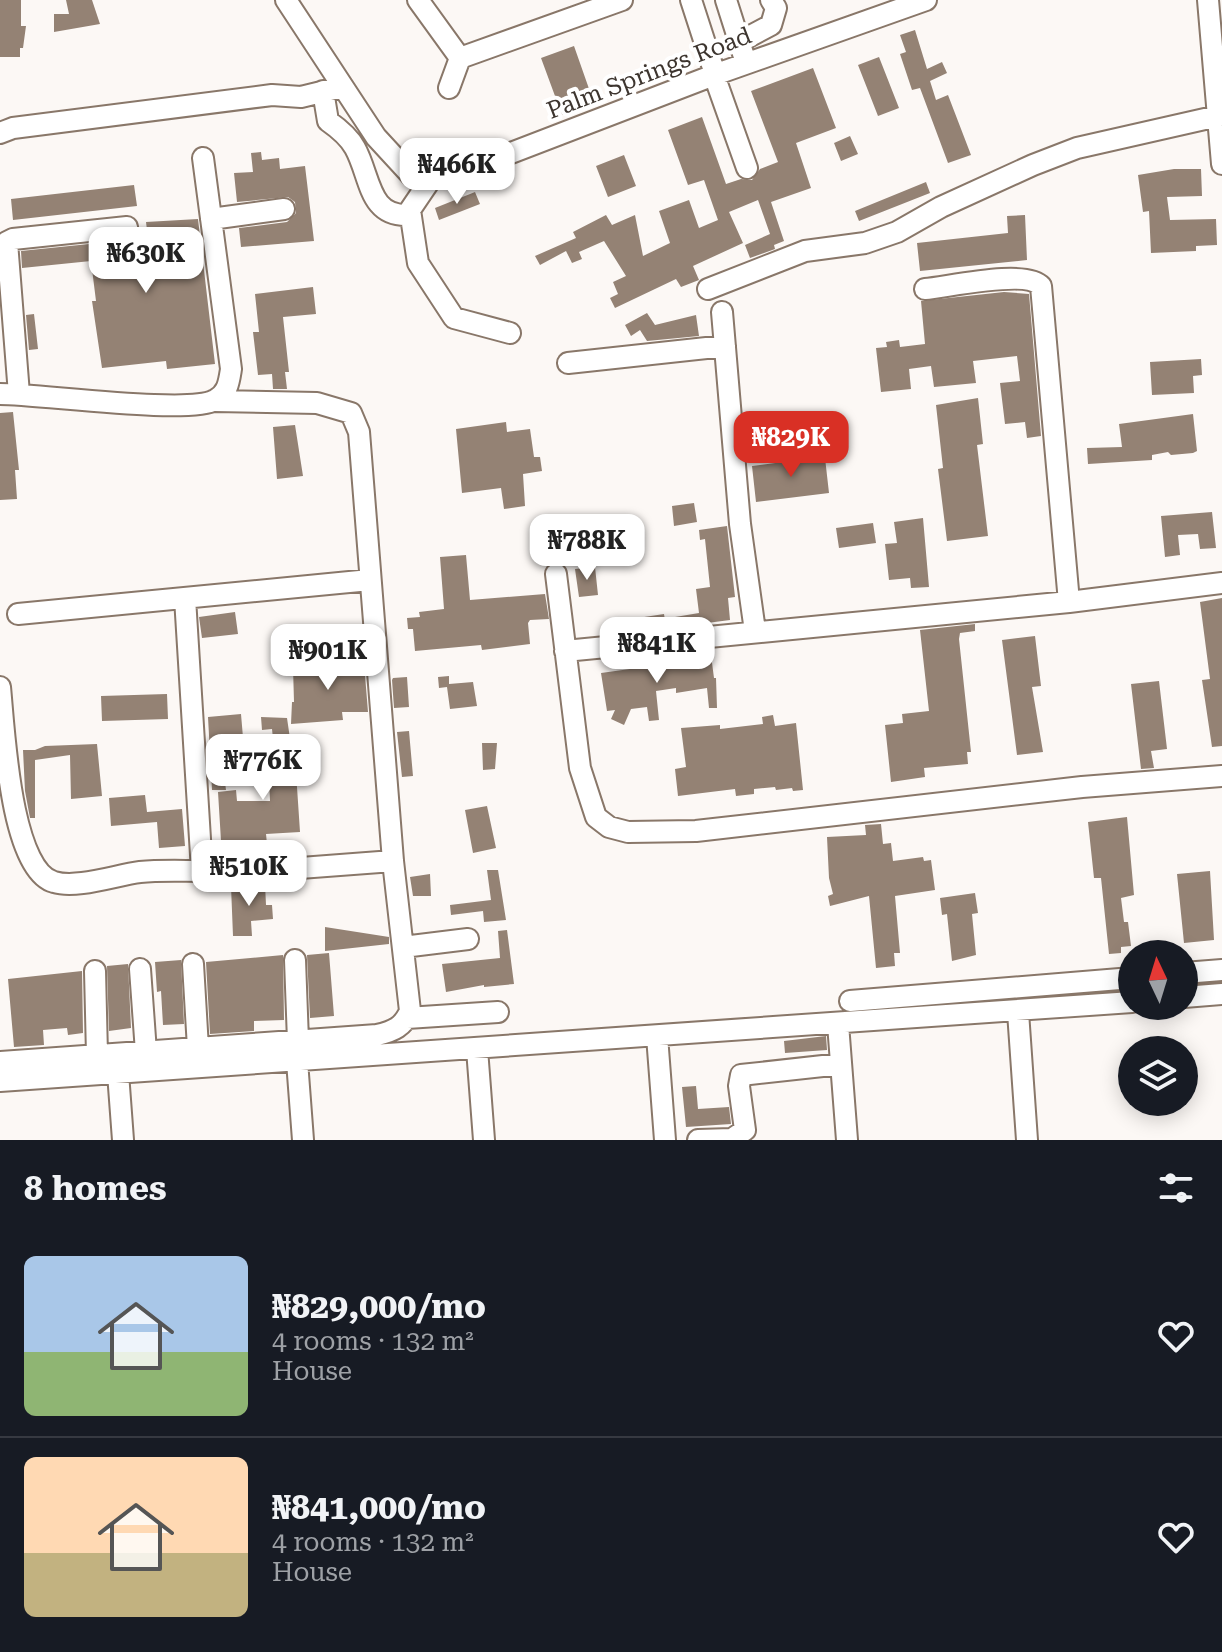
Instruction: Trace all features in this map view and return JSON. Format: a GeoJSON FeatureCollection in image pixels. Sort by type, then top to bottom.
{"type":"FeatureCollection","features":[{"type":"Feature","properties":{"kind":"street"},"geometry":{"type":"LineString","coordinates":[[286,0],[332,89],[411,175],[431,179],[410,210],[410,215],[418,263],[454,318],[510,333]]}},
{"type":"Feature","properties":{"kind":"street"},"geometry":{"type":"LineString","coordinates":[[418,0],[460,58]]}},
{"type":"Feature","properties":{"kind":"street"},"geometry":{"type":"LineString","coordinates":[[460,58],[622,0]]}},
{"type":"Feature","properties":{"kind":"street"},"geometry":{"type":"LineString","coordinates":[[746,63],[724,0],[692,5],[747,168]]}},
{"type":"Feature","properties":{"kind":"street"},"geometry":{"type":"LineString","coordinates":[[739,42],[771,25],[776,8],[771,0]]}},
{"type":"Feature","properties":{"kind":"street","name":"Palm Springs Road"},"geometry":{"type":"LineString","coordinates":[[431,179],[451,176],[714,74],[926,0]]}},
{"type":"Feature","properties":{"kind":"street"},"geometry":{"type":"LineString","coordinates":[[1208,0],[1222,164]]}},
{"type":"Feature","properties":{"kind":"street"},"geometry":{"type":"LineString","coordinates":[[449,88],[460,58]]}},
{"type":"Feature","properties":{"kind":"street"},"geometry":{"type":"LineString","coordinates":[[0,133],[13,128],[272,95],[301,97],[332,89]]}},
{"type":"Feature","properties":{"kind":"street"},"geometry":{"type":"LineString","coordinates":[[332,89],[328,121],[355,147],[381,208],[394,216],[410,215]]}},
{"type":"Feature","properties":{"kind":"street"},"geometry":{"type":"LineString","coordinates":[[708,289],[805,251],[865,243],[897,232],[941,207],[1077,148],[1218,116]]}},
{"type":"Feature","properties":{"kind":"street"},"geometry":{"type":"LineString","coordinates":[[203,158],[231,369],[228,389],[215,401]]}},
{"type":"Feature","properties":{"kind":"street"},"geometry":{"type":"LineString","coordinates":[[211,219],[284,209]]}},
{"type":"Feature","properties":{"kind":"street"},"geometry":{"type":"LineString","coordinates":[[0,1081],[118,1073],[298,1051],[393,1032],[404,1024],[410,1011],[393,861],[359,432],[351,413],[317,403],[215,401],[179,406],[9,394],[7,242],[127,227]]}},
{"type":"Feature","properties":{"kind":"street"},"geometry":{"type":"LineString","coordinates":[[925,289],[1016,279],[1037,281],[1041,286],[1069,602]]}},
{"type":"Feature","properties":{"kind":"street"},"geometry":{"type":"LineString","coordinates":[[722,312],[740,524],[755,631]]}},
{"type":"Feature","properties":{"kind":"street"},"geometry":{"type":"LineString","coordinates":[[568,363],[725,346]]}},
{"type":"Feature","properties":{"kind":"street"},"geometry":{"type":"LineString","coordinates":[[556,574],[580,768],[596,817],[609,827],[628,832],[696,831],[1082,787],[1222,776]]}},
{"type":"Feature","properties":{"kind":"street"},"geometry":{"type":"LineString","coordinates":[[18,614],[370,580]]}},
{"type":"Feature","properties":{"kind":"street"},"geometry":{"type":"LineString","coordinates":[[565,651],[1069,602],[1222,583]]}},
{"type":"Feature","properties":{"kind":"street"},"geometry":{"type":"LineString","coordinates":[[185,598],[202,871]]}},
{"type":"Feature","properties":{"kind":"street"},"geometry":{"type":"LineString","coordinates":[[0,687],[10,787],[23,842],[33,866],[52,882],[67,883],[142,872],[202,871],[221,874],[393,861]]}},
{"type":"Feature","properties":{"kind":"street"},"geometry":{"type":"LineString","coordinates":[[403,947],[468,939]]}},
{"type":"Feature","properties":{"kind":"street"},"geometry":{"type":"LineString","coordinates":[[295,960],[303,1140]]}},
{"type":"Feature","properties":{"kind":"street"},"geometry":{"type":"LineString","coordinates":[[193,964],[198,1048]]}},
{"type":"Feature","properties":{"kind":"street"},"geometry":{"type":"LineString","coordinates":[[140,969],[146,1052]]}},
{"type":"Feature","properties":{"kind":"street"},"geometry":{"type":"LineString","coordinates":[[1198,972],[1222,970]]}},
{"type":"Feature","properties":{"kind":"street"},"geometry":{"type":"LineString","coordinates":[[95,971],[97,1055]]}},
{"type":"Feature","properties":{"kind":"street"},"geometry":{"type":"LineString","coordinates":[[850,1001],[1118,979]]}},
{"type":"Feature","properties":{"kind":"street"},"geometry":{"type":"LineString","coordinates":[[1198,996],[1222,994]]}},
{"type":"Feature","properties":{"kind":"street"},"geometry":{"type":"LineString","coordinates":[[0,1062],[198,1048],[298,1051],[477,1049],[1118,1003]]}},
{"type":"Feature","properties":{"kind":"street"},"geometry":{"type":"LineString","coordinates":[[407,1018],[498,1012]]}},
{"type":"Feature","properties":{"kind":"street"},"geometry":{"type":"LineString","coordinates":[[1018,1012],[1027,1140]]}},
{"type":"Feature","properties":{"kind":"street"},"geometry":{"type":"LineString","coordinates":[[838,1024],[847,1140]]}},
{"type":"Feature","properties":{"kind":"street"},"geometry":{"type":"LineString","coordinates":[[657,1036],[665,1140]]}},
{"type":"Feature","properties":{"kind":"street"},"geometry":{"type":"LineString","coordinates":[[477,1049],[484,1140]]}},
{"type":"Feature","properties":{"kind":"street"},"geometry":{"type":"LineString","coordinates":[[698,1140],[732,1139],[745,1130],[739,1086],[741,1075],[841,1064]]}},
{"type":"Feature","properties":{"kind":"street"},"geometry":{"type":"LineString","coordinates":[[118,1073],[123,1140]]}},
{"type":"Feature","properties":{"kind":"building"},"geometry":{"type":"Polygon","coordinates":[[[0,0],[21,0],[21,26],[26,26],[20,57],[0,57],[0,0]]]}},
{"type":"Feature","properties":{"kind":"building"},"geometry":{"type":"Polygon","coordinates":[[[66,0],[92,0],[100,24],[54,32],[54,14],[69,14],[66,0]]]}},
{"type":"Feature","properties":{"kind":"building"},"geometry":{"type":"Polygon","coordinates":[[[915,30],[927,69],[942,62],[947,73],[930,81],[936,100],[948,95],[971,155],[948,163],[920,88],[912,90],[900,54],[906,52],[900,35],[915,30]]]}},
{"type":"Feature","properties":{"kind":"building"},"geometry":{"type":"Polygon","coordinates":[[[574,46],[594,103],[562,115],[541,58],[574,46]]]}},
{"type":"Feature","properties":{"kind":"building"},"geometry":{"type":"Polygon","coordinates":[[[879,57],[899,108],[878,116],[858,65],[879,57]]]}},
{"type":"Feature","properties":{"kind":"building"},"geometry":{"type":"Polygon","coordinates":[[[813,68],[836,128],[796,143],[811,188],[771,202],[784,241],[774,245],[775,249],[750,258],[745,245],[770,234],[758,200],[729,212],[743,243],[693,266],[699,280],[681,287],[676,279],[615,308],[610,298],[618,294],[613,282],[626,276],[604,241],[579,252],[582,259],[572,263],[566,251],[540,265],[535,256],[576,238],[573,232],[606,215],[612,225],[635,215],[643,256],[670,243],[659,211],[689,200],[699,228],[718,220],[704,180],[688,185],[668,130],[702,117],[726,184],[741,179],[752,180],[760,169],[778,162],[751,91],[813,68]]]}},
{"type":"Feature","properties":{"kind":"building"},"geometry":{"type":"Polygon","coordinates":[[[850,136],[858,154],[841,161],[834,143],[850,136]]]}},
{"type":"Feature","properties":{"kind":"building"},"geometry":{"type":"Polygon","coordinates":[[[261,152],[262,160],[279,158],[280,169],[305,166],[314,241],[241,247],[239,228],[287,222],[296,213],[295,202],[288,197],[237,202],[234,173],[253,172],[251,153],[261,152]]]}},
{"type":"Feature","properties":{"kind":"building"},"geometry":{"type":"Polygon","coordinates":[[[624,155],[636,186],[608,197],[596,166],[624,155]]]}},
{"type":"Feature","properties":{"kind":"building"},"geometry":{"type":"Polygon","coordinates":[[[1174,169],[1201,169],[1202,196],[1167,197],[1170,220],[1216,219],[1217,245],[1196,246],[1196,251],[1151,253],[1149,211],[1143,212],[1138,175],[1174,169]]]}},
{"type":"Feature","properties":{"kind":"building"},"geometry":{"type":"Polygon","coordinates":[[[926,182],[930,193],[859,221],[855,211],[926,182]]]}},
{"type":"Feature","properties":{"kind":"building"},"geometry":{"type":"Polygon","coordinates":[[[134,185],[137,206],[13,220],[11,199],[134,185]]]}},
{"type":"Feature","properties":{"kind":"building"},"geometry":{"type":"Polygon","coordinates":[[[475,192],[480,204],[439,220],[435,208],[475,192]]]}},
{"type":"Feature","properties":{"kind":"building"},"geometry":{"type":"Polygon","coordinates":[[[1025,215],[1027,260],[920,271],[917,243],[1008,233],[1007,216],[1025,215]]]}},
{"type":"Feature","properties":{"kind":"building"},"geometry":{"type":"Polygon","coordinates":[[[198,219],[215,364],[167,369],[166,361],[102,368],[92,301],[96,301],[91,261],[22,268],[21,251],[128,240],[139,231],[147,230],[146,222],[198,219]]]}},
{"type":"Feature","properties":{"kind":"building"},"geometry":{"type":"Polygon","coordinates":[[[313,287],[316,314],[283,317],[289,372],[285,372],[287,389],[273,389],[272,374],[258,375],[253,332],[259,332],[255,294],[313,287]]]}},
{"type":"Feature","properties":{"kind":"building"},"geometry":{"type":"Polygon","coordinates":[[[1004,292],[1029,294],[1041,436],[1027,438],[1025,422],[1005,424],[1000,383],[1020,381],[1017,356],[973,361],[976,383],[934,387],[931,366],[909,369],[911,389],[881,392],[876,348],[887,347],[886,342],[899,340],[900,347],[925,344],[921,301],[1004,292]]]}},
{"type":"Feature","properties":{"kind":"building"},"geometry":{"type":"Polygon","coordinates":[[[647,313],[655,325],[696,315],[699,336],[647,341],[640,330],[631,336],[625,325],[647,313]]]}},
{"type":"Feature","properties":{"kind":"building"},"geometry":{"type":"Polygon","coordinates":[[[34,314],[38,349],[29,350],[26,315],[34,314]]]}},
{"type":"Feature","properties":{"kind":"building"},"geometry":{"type":"Polygon","coordinates":[[[1201,359],[1202,375],[1193,376],[1194,393],[1152,395],[1150,362],[1201,359]]]}},
{"type":"Feature","properties":{"kind":"building"},"geometry":{"type":"Polygon","coordinates":[[[978,398],[983,444],[977,445],[988,536],[947,541],[938,469],[943,468],[936,405],[978,398]]]}},
{"type":"Feature","properties":{"kind":"building"},"geometry":{"type":"Polygon","coordinates":[[[13,412],[19,470],[15,470],[17,499],[0,500],[0,413],[13,412]]]}},
{"type":"Feature","properties":{"kind":"building"},"geometry":{"type":"Polygon","coordinates":[[[1193,414],[1197,451],[1193,453],[1171,455],[1168,452],[1152,455],[1152,460],[1088,464],[1087,448],[1122,447],[1119,424],[1193,414]]]}},
{"type":"Feature","properties":{"kind":"building"},"geometry":{"type":"Polygon","coordinates":[[[506,422],[507,432],[530,429],[534,457],[540,457],[542,471],[523,474],[525,506],[504,509],[501,488],[462,493],[456,429],[506,422]]]}},
{"type":"Feature","properties":{"kind":"building"},"geometry":{"type":"Polygon","coordinates":[[[295,425],[303,476],[277,479],[273,427],[295,425]]]}},
{"type":"Feature","properties":{"kind":"building"},"geometry":{"type":"Polygon","coordinates":[[[824,449],[829,493],[756,502],[752,466],[813,458],[812,451],[824,449]]]}},
{"type":"Feature","properties":{"kind":"building"},"geometry":{"type":"Polygon","coordinates":[[[694,503],[697,522],[674,526],[672,506],[694,503]]]}},
{"type":"Feature","properties":{"kind":"building"},"geometry":{"type":"Polygon","coordinates":[[[1212,512],[1216,548],[1200,549],[1198,534],[1178,535],[1180,555],[1165,557],[1161,516],[1212,512]]]}},
{"type":"Feature","properties":{"kind":"building"},"geometry":{"type":"Polygon","coordinates":[[[923,518],[929,587],[911,588],[910,578],[889,580],[885,544],[897,543],[894,522],[923,518]]]}},
{"type":"Feature","properties":{"kind":"building"},"geometry":{"type":"Polygon","coordinates":[[[873,523],[876,543],[839,548],[836,528],[873,523]]]}},
{"type":"Feature","properties":{"kind":"building"},"geometry":{"type":"Polygon","coordinates":[[[727,526],[735,597],[728,598],[730,620],[676,627],[675,617],[699,613],[696,589],[710,587],[705,539],[700,540],[699,530],[727,526]]]}},
{"type":"Feature","properties":{"kind":"building"},"geometry":{"type":"Polygon","coordinates":[[[466,555],[470,600],[545,594],[549,619],[530,620],[530,644],[482,650],[481,645],[415,651],[413,629],[408,629],[407,618],[420,617],[419,612],[444,609],[440,557],[466,555]]]}},
{"type":"Feature","properties":{"kind":"building"},"geometry":{"type":"Polygon","coordinates":[[[595,567],[598,595],[579,597],[575,569],[595,567]]]}},
{"type":"Feature","properties":{"kind":"building"},"geometry":{"type":"Polygon","coordinates":[[[1222,598],[1222,746],[1212,747],[1202,680],[1210,679],[1200,602],[1222,598]]]}},
{"type":"Feature","properties":{"kind":"building"},"geometry":{"type":"Polygon","coordinates":[[[235,612],[238,634],[202,638],[199,617],[235,612]]]}},
{"type":"Feature","properties":{"kind":"building"},"geometry":{"type":"Polygon","coordinates":[[[664,614],[666,626],[633,631],[631,619],[664,614]]]}},
{"type":"Feature","properties":{"kind":"building"},"geometry":{"type":"Polygon","coordinates":[[[975,624],[975,631],[960,633],[959,639],[971,752],[967,752],[968,764],[924,768],[925,777],[891,782],[885,725],[903,723],[902,714],[929,711],[920,630],[975,624]]]}},
{"type":"Feature","properties":{"kind":"building"},"geometry":{"type":"Polygon","coordinates":[[[1035,636],[1041,686],[1032,687],[1043,752],[1017,755],[1002,640],[1035,636]]]}},
{"type":"Feature","properties":{"kind":"building"},"geometry":{"type":"Polygon","coordinates":[[[711,655],[717,708],[709,708],[707,688],[676,693],[676,688],[656,691],[659,720],[649,721],[647,707],[631,709],[624,725],[611,719],[615,710],[607,711],[601,673],[711,655]]]}},
{"type":"Feature","properties":{"kind":"building"},"geometry":{"type":"Polygon","coordinates":[[[364,663],[368,712],[342,712],[343,720],[291,724],[293,667],[364,663]]]}},
{"type":"Feature","properties":{"kind":"building"},"geometry":{"type":"Polygon","coordinates":[[[449,676],[449,684],[473,682],[477,706],[450,709],[447,687],[439,688],[438,677],[449,676]]]}},
{"type":"Feature","properties":{"kind":"building"},"geometry":{"type":"Polygon","coordinates":[[[407,677],[409,707],[394,708],[392,680],[407,677]]]}},
{"type":"Feature","properties":{"kind":"building"},"geometry":{"type":"Polygon","coordinates":[[[1159,681],[1167,749],[1151,751],[1154,768],[1141,769],[1131,684],[1159,681]]]}},
{"type":"Feature","properties":{"kind":"building"},"geometry":{"type":"Polygon","coordinates":[[[167,694],[168,719],[102,721],[101,696],[167,694]]]}},
{"type":"Feature","properties":{"kind":"building"},"geometry":{"type":"Polygon","coordinates":[[[241,714],[245,761],[222,760],[226,790],[212,790],[208,717],[241,714]]]}},
{"type":"Feature","properties":{"kind":"building"},"geometry":{"type":"Polygon","coordinates":[[[773,715],[775,726],[796,723],[803,790],[776,790],[775,787],[754,789],[754,794],[736,796],[735,789],[678,796],[675,769],[686,767],[681,728],[720,725],[720,729],[763,724],[762,717],[773,715]]]}},
{"type":"Feature","properties":{"kind":"building"},"geometry":{"type":"Polygon","coordinates":[[[261,717],[287,718],[300,832],[266,834],[268,854],[226,857],[215,849],[221,841],[218,792],[236,790],[237,801],[270,801],[269,780],[274,779],[263,753],[274,749],[272,729],[262,730],[261,717]]]}},
{"type":"Feature","properties":{"kind":"building"},"geometry":{"type":"Polygon","coordinates":[[[409,731],[413,776],[402,777],[397,732],[409,731]]]}},
{"type":"Feature","properties":{"kind":"building"},"geometry":{"type":"Polygon","coordinates":[[[482,743],[497,743],[495,769],[483,770],[482,743]]]}},
{"type":"Feature","properties":{"kind":"building"},"geometry":{"type":"Polygon","coordinates":[[[97,744],[102,796],[71,799],[70,755],[35,760],[35,818],[30,818],[23,750],[97,744]]]}},
{"type":"Feature","properties":{"kind":"building"},"geometry":{"type":"Polygon","coordinates":[[[145,795],[147,812],[182,809],[185,846],[159,848],[157,822],[111,826],[109,798],[145,795]]]}},
{"type":"Feature","properties":{"kind":"building"},"geometry":{"type":"Polygon","coordinates":[[[487,806],[496,848],[473,853],[465,810],[487,806]]]}},
{"type":"Feature","properties":{"kind":"building"},"geometry":{"type":"Polygon","coordinates":[[[1127,817],[1134,895],[1121,898],[1130,940],[1118,940],[1118,953],[1109,954],[1101,878],[1094,878],[1088,822],[1127,817]]]}},
{"type":"Feature","properties":{"kind":"building"},"geometry":{"type":"Polygon","coordinates":[[[881,824],[883,844],[891,843],[893,861],[923,857],[924,861],[931,860],[935,890],[895,896],[900,953],[894,953],[895,966],[876,968],[869,896],[830,906],[828,896],[833,894],[827,837],[866,835],[865,825],[881,824]]]}},
{"type":"Feature","properties":{"kind":"building"},"geometry":{"type":"Polygon","coordinates":[[[487,870],[498,870],[506,920],[484,922],[483,911],[451,915],[450,905],[491,900],[487,870]]]}},
{"type":"Feature","properties":{"kind":"building"},"geometry":{"type":"Polygon","coordinates":[[[1210,871],[1214,940],[1184,940],[1177,874],[1210,871]]]}},
{"type":"Feature","properties":{"kind":"building"},"geometry":{"type":"Polygon","coordinates":[[[430,874],[431,896],[413,896],[410,877],[430,874]]]}},
{"type":"Feature","properties":{"kind":"building"},"geometry":{"type":"Polygon","coordinates":[[[265,884],[266,905],[272,905],[273,919],[251,921],[252,936],[233,936],[231,886],[265,884]]]}},
{"type":"Feature","properties":{"kind":"building"},"geometry":{"type":"Polygon","coordinates":[[[975,893],[978,913],[972,914],[976,955],[952,961],[947,914],[942,915],[940,898],[975,893]]]}},
{"type":"Feature","properties":{"kind":"building"},"geometry":{"type":"Polygon","coordinates":[[[325,927],[389,937],[389,944],[325,951],[325,927]]]}},
{"type":"Feature","properties":{"kind":"building"},"geometry":{"type":"Polygon","coordinates":[[[507,930],[514,984],[484,985],[446,992],[442,964],[500,958],[498,931],[507,930]]]}},
{"type":"Feature","properties":{"kind":"building"},"geometry":{"type":"Polygon","coordinates":[[[329,953],[334,1016],[310,1018],[307,955],[329,953]]]}},
{"type":"Feature","properties":{"kind":"building"},"geometry":{"type":"Polygon","coordinates":[[[283,955],[284,1020],[254,1021],[254,1031],[210,1034],[206,962],[283,955]]]}},
{"type":"Feature","properties":{"kind":"building"},"geometry":{"type":"Polygon","coordinates":[[[181,960],[184,1024],[163,1025],[155,962],[181,960]]]}},
{"type":"Feature","properties":{"kind":"building"},"geometry":{"type":"Polygon","coordinates":[[[128,964],[131,1028],[109,1031],[107,966],[128,964]]]}},
{"type":"Feature","properties":{"kind":"building"},"geometry":{"type":"Polygon","coordinates":[[[82,971],[83,1033],[68,1035],[67,1028],[43,1030],[44,1045],[14,1047],[8,979],[82,971]]]}},
{"type":"Feature","properties":{"kind":"building"},"geometry":{"type":"Polygon","coordinates":[[[826,1036],[827,1050],[785,1053],[784,1041],[826,1036]]]}},
{"type":"Feature","properties":{"kind":"building"},"geometry":{"type":"Polygon","coordinates":[[[696,1086],[698,1109],[729,1107],[731,1124],[686,1127],[682,1087],[696,1086]]]}}]}
